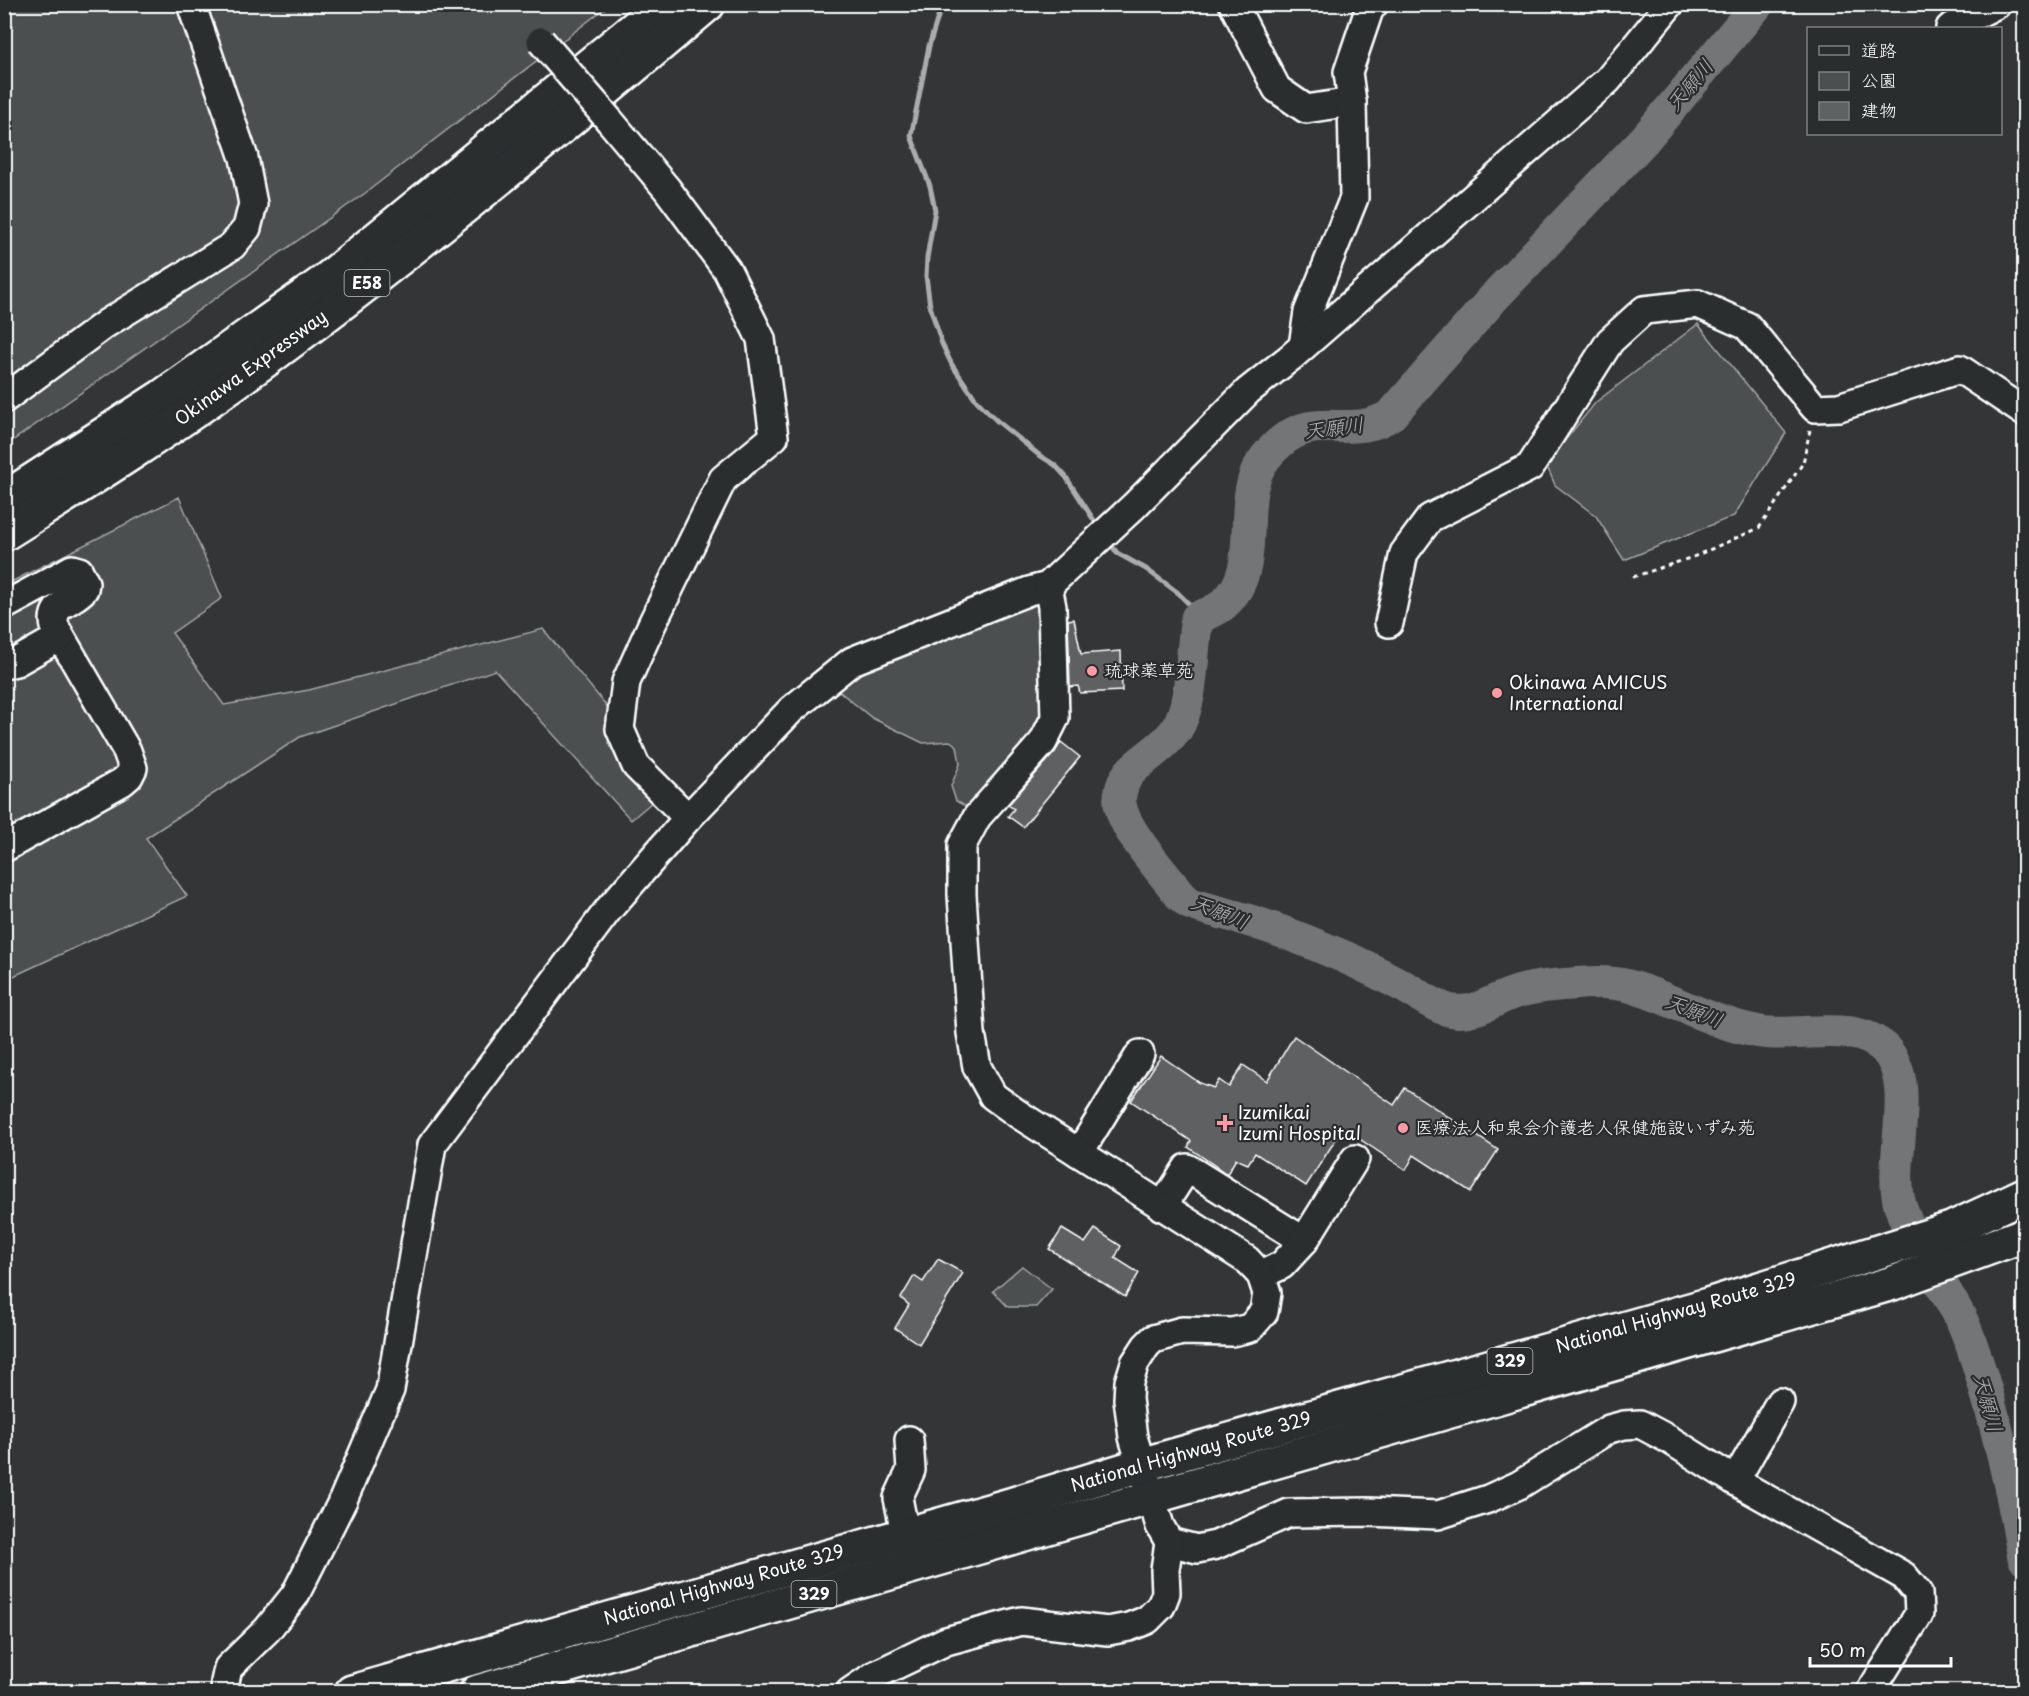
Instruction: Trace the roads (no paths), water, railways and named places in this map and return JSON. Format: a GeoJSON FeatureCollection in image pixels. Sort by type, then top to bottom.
{"type":"FeatureCollection","features":[{"type":"Feature","properties":{"kind":"highway","name":"Okinawa Expressway"},"geometry":{"type":"LineString","coordinates":[[4,499],[154,402],[325,281],[663,4]]}},
{"type":"Feature","properties":{"kind":"highway","name":"Okinawa Expressway"},"geometry":{"type":"LineString","coordinates":[[4,534],[122,459],[242,377],[451,217],[708,4]]}},
{"type":"Feature","properties":{"kind":"highway","name":"National Highway Route 329"},"geometry":{"type":"LineString","coordinates":[[477,1692],[1893,1283],[1959,1243],[2025,1195]]}},
{"type":"Feature","properties":{"kind":"highway","name":"National Highway Route 329"},"geometry":{"type":"LineString","coordinates":[[352,1692],[1708,1305],[1877,1254],[2025,1235]]}},
{"type":"Feature","properties":{"kind":"street"},"geometry":{"type":"LineString","coordinates":[[4,399],[107,322],[232,246],[247,228],[253,204],[244,158],[191,4]]}},
{"type":"Feature","properties":{"kind":"street"},"geometry":{"type":"LineString","coordinates":[[1233,4],[1277,89],[1306,109],[1353,102]]}},
{"type":"Feature","properties":{"kind":"street"},"geometry":{"type":"LineString","coordinates":[[1303,346],[1308,312],[1354,198],[1353,102],[1348,72],[1369,10],[1374,4]]}},
{"type":"Feature","properties":{"kind":"street"},"geometry":{"type":"LineString","coordinates":[[226,1692],[225,1682],[228,1668],[267,1630],[295,1595],[343,1500],[390,1390],[432,1145],[608,910],[688,818],[791,710],[852,661],[1029,591],[1048,586],[1134,506],[1248,392],[1608,80],[1670,4]]}},
{"type":"Feature","properties":{"kind":"street"},"geometry":{"type":"LineString","coordinates":[[1952,27],[1996,4]]}},
{"type":"Feature","properties":{"kind":"street"},"geometry":{"type":"LineString","coordinates":[[541,41],[668,189],[727,270],[761,339],[774,437],[723,479],[626,682],[620,729],[636,766],[688,818]]}},
{"type":"Feature","properties":{"kind":"street"},"geometry":{"type":"LineString","coordinates":[[1389,623],[1404,553],[1430,518],[1530,466],[1610,341],[1644,310],[1698,304],[1747,326],[1815,408],[1839,407],[1960,369],[2025,412]]}},
{"type":"Feature","properties":{"kind":"street"},"geometry":{"type":"LineString","coordinates":[[4,606],[72,569],[79,571],[85,583],[84,589],[56,610],[52,618],[60,637],[127,751],[133,768],[122,782],[4,848]]}},
{"type":"Feature","properties":{"kind":"street"},"geometry":{"type":"LineString","coordinates":[[1048,586],[1052,607],[1055,718],[1043,742],[977,817],[962,845],[962,895],[971,1033],[978,1067],[993,1096],[1079,1153],[1166,1201],[1247,1260],[1271,1270]]}},
{"type":"Feature","properties":{"kind":"street"},"geometry":{"type":"LineString","coordinates":[[4,665],[16,662],[60,637]]}},
{"type":"Feature","properties":{"kind":"street"},"geometry":{"type":"LineString","coordinates":[[1079,1153],[1140,1054]]}},
{"type":"Feature","properties":{"kind":"street"},"geometry":{"type":"LineString","coordinates":[[850,1692],[875,1675],[946,1641],[1022,1621],[1108,1632],[1147,1620],[1161,1606],[1166,1593],[1165,1570],[1169,1542],[1160,1526],[1133,1437],[1128,1399],[1129,1382],[1135,1363],[1153,1338],[1182,1331],[1232,1332],[1250,1328],[1264,1312],[1271,1270],[1304,1240],[1355,1159]]}},
{"type":"Feature","properties":{"kind":"street"},"geometry":{"type":"LineString","coordinates":[[1166,1201],[1187,1168],[1304,1240]]}},
{"type":"Feature","properties":{"kind":"street"},"geometry":{"type":"LineString","coordinates":[[1204,1227],[1228,1195]]}},
{"type":"Feature","properties":{"kind":"street"},"geometry":{"type":"LineString","coordinates":[[1735,1481],[1780,1402]]}},
{"type":"Feature","properties":{"kind":"street"},"geometry":{"type":"LineString","coordinates":[[1169,1542],[1197,1549],[1216,1545],[1288,1513],[1368,1512],[1438,1515],[1488,1499],[1519,1485],[1609,1429],[1640,1424],[1735,1481],[1904,1576],[1918,1593],[1919,1614],[1870,1692]]}},
{"type":"Feature","properties":{"kind":"street"},"geometry":{"type":"LineString","coordinates":[[905,1533],[898,1498],[911,1470],[909,1440]]}},
{"type":"Feature","properties":{"kind":"waterway"},"geometry":{"type":"LineString","coordinates":[[942,4],[929,46],[911,136],[930,186],[935,210],[926,276],[930,306],[942,344],[952,365],[977,401],[996,420],[1055,465],[1066,477],[1099,528]]}},
{"type":"Feature","properties":{"kind":"waterway","name":"天願川"},"geometry":{"type":"LineString","coordinates":[[1758,4],[1644,140],[1497,294],[1392,414],[1367,425],[1305,429],[1287,437],[1266,457],[1256,473],[1251,492],[1247,551],[1244,570],[1237,587],[1222,606],[1197,618],[1189,691],[1182,719],[1166,741],[1129,774],[1122,788],[1120,803],[1124,818],[1138,841],[1180,895],[1189,903],[1265,926],[1316,945],[1366,967],[1447,1010],[1470,1010],[1514,993],[1535,988],[1600,982],[1615,983],[1646,991],[1744,1029],[1776,1033],[1843,1032],[1873,1040],[1885,1049],[1895,1064],[1900,1082],[1897,1166],[1900,1205],[1913,1236],[1955,1308],[1972,1346],[2001,1449],[2024,1558]]}},
{"type":"Feature","properties":{"kind":"waterway"},"geometry":{"type":"LineString","coordinates":[[1108,540],[1117,553],[1146,569],[1177,592],[1191,606],[1197,618]]}},
{"type":"Feature","properties":{"kind":"place","name":"琉球薬草苑"},"geometry":{"type":"Point","coordinates":[1092,671]}},
{"type":"Feature","properties":{"kind":"place","name":"Okinawa AMICUS International"},"geometry":{"type":"Point","coordinates":[1497,693]}},
{"type":"Feature","properties":{"kind":"place","name":"Izumikai Izumi Hospital"},"geometry":{"type":"Point","coordinates":[1225,1123]}},
{"type":"Feature","properties":{"kind":"place","name":"医療法人和泉会介護老人保健施設いずみ苑"},"geometry":{"type":"Point","coordinates":[1403,1128]}}]}
